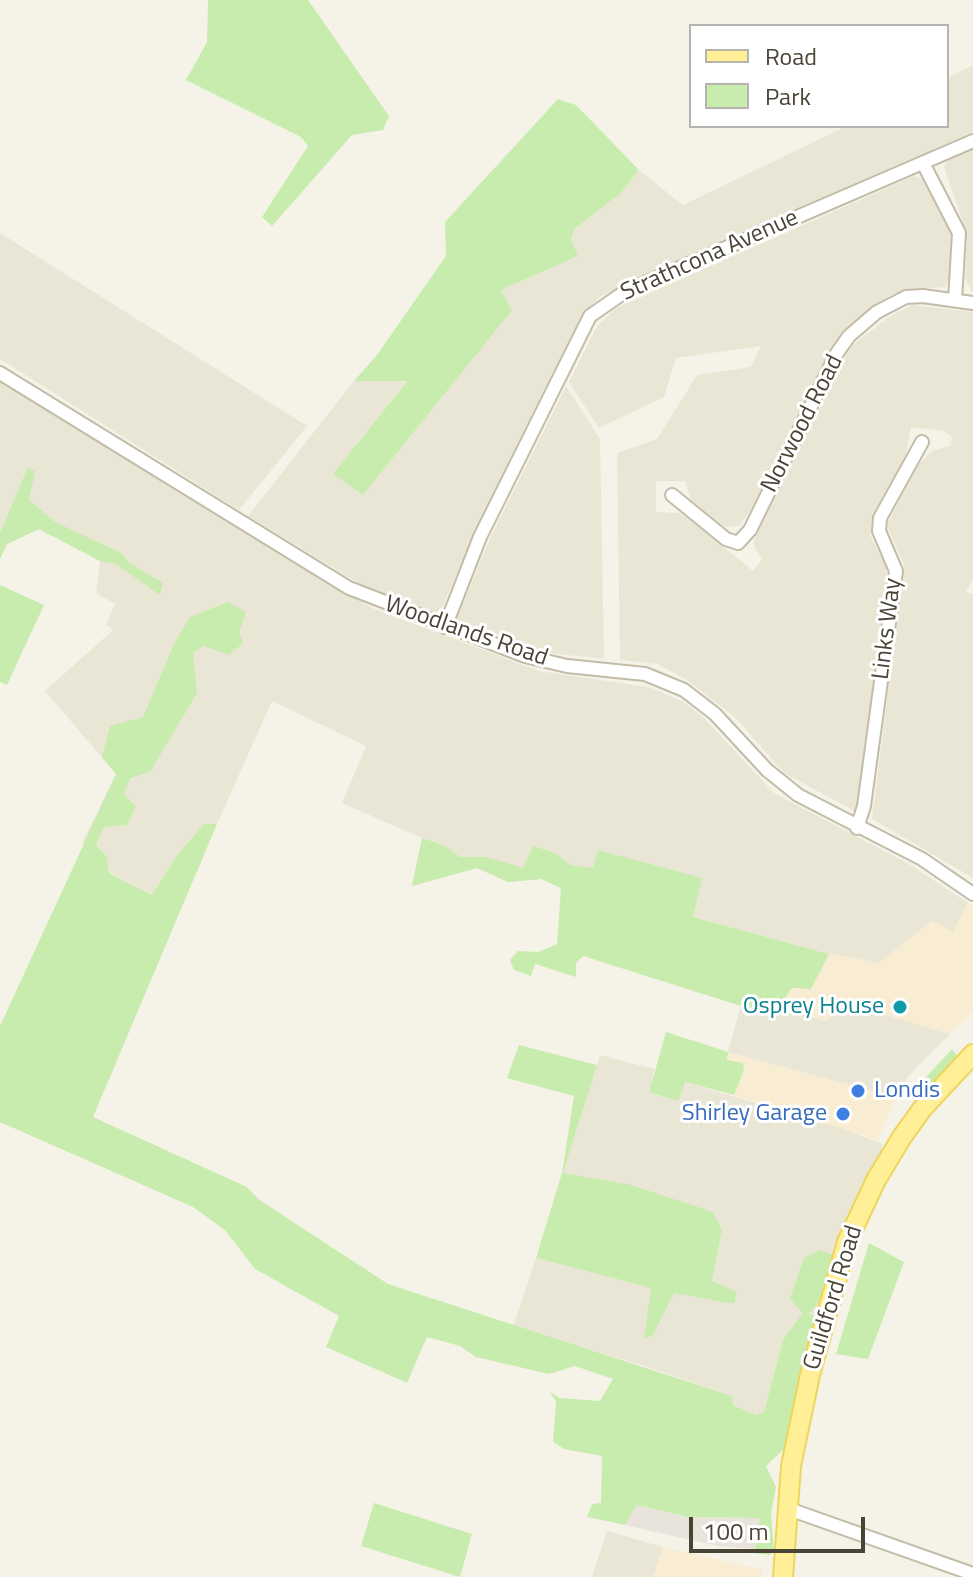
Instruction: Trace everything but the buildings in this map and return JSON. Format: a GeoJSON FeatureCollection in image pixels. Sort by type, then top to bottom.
{"type":"FeatureCollection","features":[{"type":"Feature","properties":{"kind":"main road","name":"Guildford Road"},"geometry":{"type":"LineString","coordinates":[[783,1577],[786,1508],[810,1375],[834,1285],[861,1209],[894,1149],[922,1109],[973,1054]]}},
{"type":"Feature","properties":{"kind":"street","name":"Strathcona Avenue"},"geometry":{"type":"LineString","coordinates":[[445,627],[480,537],[590,316],[626,291],[973,141]]}},
{"type":"Feature","properties":{"kind":"street"},"geometry":{"type":"LineString","coordinates":[[923,163],[959,233],[955,300]]}},
{"type":"Feature","properties":{"kind":"street","name":"Norwood Road"},"geometry":{"type":"LineString","coordinates":[[672,495],[726,539],[738,543],[750,530],[837,353],[849,336],[877,312],[906,297],[973,303]]}},
{"type":"Feature","properties":{"kind":"street","name":"Woodlands Road"},"geometry":{"type":"LineString","coordinates":[[0,373],[323,575],[379,602],[548,663],[636,673],[667,681],[708,707],[782,784],[857,828],[922,859],[973,894]]}},
{"type":"Feature","properties":{"kind":"street","name":"Links Way"},"geometry":{"type":"LineString","coordinates":[[857,828],[864,806],[896,571],[879,531],[880,518],[922,442]]}},
{"type":"Feature","properties":{"kind":"street"},"geometry":{"type":"LineString","coordinates":[[786,1508],[973,1574]]}},
{"type":"Feature","properties":{"kind":"shaded area"},"geometry":{"type":"Polygon","coordinates":[[[973,65],[973,132],[601,296],[592,304],[474,534],[439,615],[365,587],[248,516],[354,381],[407,380],[334,473],[363,495],[511,310],[501,290],[578,256],[571,239],[574,229],[620,194],[639,170],[683,205],[843,128],[949,128],[949,77],[973,65]]]}},
{"type":"Feature","properties":{"kind":"shaded area"},"geometry":{"type":"Polygon","coordinates":[[[973,148],[973,294],[965,278],[967,234],[944,167],[948,160],[973,148]]]}},
{"type":"Feature","properties":{"kind":"shaded area"},"geometry":{"type":"Polygon","coordinates":[[[914,176],[932,182],[953,239],[951,274],[945,287],[905,290],[889,296],[854,321],[838,338],[749,513],[739,526],[726,527],[715,520],[691,499],[685,481],[656,481],[656,512],[679,513],[689,519],[753,571],[762,559],[753,544],[765,515],[850,347],[889,317],[912,305],[973,312],[973,578],[966,592],[973,594],[973,878],[872,819],[904,565],[887,525],[917,465],[932,451],[951,445],[952,437],[944,431],[911,427],[905,457],[873,514],[870,535],[886,567],[887,579],[856,812],[784,773],[735,717],[685,679],[658,664],[620,660],[617,453],[657,439],[697,375],[751,367],[761,346],[676,358],[664,397],[599,428],[569,382],[596,328],[616,308],[914,176]]]}},
{"type":"Feature","properties":{"kind":"shaded area"},"geometry":{"type":"Polygon","coordinates":[[[0,233],[307,426],[239,510],[0,359],[0,233]]]}},
{"type":"Feature","properties":{"kind":"shaded area"},"geometry":{"type":"Polygon","coordinates":[[[0,379],[223,520],[372,608],[539,671],[649,687],[682,701],[703,717],[774,793],[909,864],[968,903],[953,932],[932,921],[879,963],[829,954],[693,917],[599,851],[593,868],[561,888],[541,879],[508,882],[477,868],[412,886],[422,838],[342,803],[366,746],[272,701],[217,824],[204,824],[177,855],[152,895],[109,872],[107,857],[96,845],[82,843],[116,774],[45,691],[113,630],[106,624],[115,604],[96,593],[100,561],[39,529],[7,544],[0,559],[0,379]]]}},
{"type":"Feature","properties":{"kind":"shaded area"},"geometry":{"type":"Polygon","coordinates":[[[566,386],[600,439],[604,659],[548,653],[456,620],[492,534],[566,386]]]}},
{"type":"Feature","properties":{"kind":"shaded area"},"geometry":{"type":"Polygon","coordinates":[[[968,903],[973,906],[973,1012],[950,1034],[846,1003],[826,1021],[778,1008],[792,988],[811,988],[829,954],[879,963],[933,921],[953,932],[968,903]]]}},
{"type":"Feature","properties":{"kind":"shaded area"},"geometry":{"type":"Polygon","coordinates":[[[846,1003],[950,1034],[909,1075],[897,1098],[728,1052],[741,1006],[778,1008],[826,1021],[846,1003]]]}},
{"type":"Feature","properties":{"kind":"shaded area"},"geometry":{"type":"Polygon","coordinates":[[[728,1052],[897,1098],[877,1140],[734,1095],[744,1070],[727,1060],[728,1052]]]}},
{"type":"Feature","properties":{"kind":"shaded area"},"geometry":{"type":"Polygon","coordinates":[[[600,1055],[654,1069],[650,1092],[677,1101],[684,1082],[842,1128],[882,1144],[882,1154],[817,1317],[783,1340],[764,1412],[756,1415],[733,1405],[732,1396],[513,1327],[536,1258],[651,1288],[734,1304],[712,1281],[722,1230],[628,1184],[562,1173],[600,1055]]]}},
{"type":"Feature","properties":{"kind":"shaded area"},"geometry":{"type":"Polygon","coordinates":[[[635,1505],[688,1517],[760,1518],[754,1549],[717,1546],[625,1525],[635,1505]]]}},
{"type":"Feature","properties":{"kind":"shaded area"},"geometry":{"type":"Polygon","coordinates":[[[607,1531],[663,1547],[653,1577],[592,1577],[607,1531]]]}},
{"type":"Feature","properties":{"kind":"shaded area"},"geometry":{"type":"Polygon","coordinates":[[[663,1547],[763,1570],[763,1577],[653,1577],[663,1547]]]}},
{"type":"Feature","properties":{"kind":"green space"},"geometry":{"type":"Polygon","coordinates":[[[208,0],[308,0],[389,116],[383,130],[352,135],[272,226],[262,217],[308,146],[301,137],[186,80],[207,42],[208,0]]]}},
{"type":"Feature","properties":{"kind":"green space"},"geometry":{"type":"Polygon","coordinates":[[[558,99],[576,105],[639,170],[620,194],[574,229],[571,239],[578,256],[501,290],[512,310],[363,495],[333,474],[407,381],[354,381],[377,355],[446,256],[445,222],[558,99]]]}},
{"type":"Feature","properties":{"kind":"green space"},"geometry":{"type":"Polygon","coordinates":[[[28,467],[35,471],[29,500],[55,522],[121,553],[129,563],[163,583],[160,595],[116,564],[100,561],[39,529],[7,544],[0,559],[0,533],[28,467]]]}},
{"type":"Feature","properties":{"kind":"green space"},"geometry":{"type":"Polygon","coordinates":[[[0,585],[44,605],[7,685],[0,682],[0,585]]]}},
{"type":"Feature","properties":{"kind":"green space"},"geometry":{"type":"Polygon","coordinates":[[[228,602],[246,612],[239,632],[243,643],[229,655],[204,646],[193,652],[197,693],[150,772],[130,778],[124,795],[136,806],[127,825],[104,827],[96,845],[107,857],[109,873],[152,895],[177,855],[204,824],[217,824],[93,1117],[247,1187],[258,1199],[388,1284],[732,1396],[733,1405],[756,1415],[764,1412],[783,1340],[803,1313],[790,1299],[804,1258],[820,1250],[831,1254],[834,1260],[822,1299],[808,1314],[817,1317],[784,1449],[766,1466],[776,1487],[771,1513],[774,1550],[770,1555],[754,1553],[760,1518],[688,1517],[636,1505],[625,1525],[587,1517],[592,1504],[601,1503],[602,1456],[564,1449],[553,1442],[556,1402],[550,1392],[560,1398],[600,1401],[613,1379],[575,1366],[549,1374],[476,1357],[460,1346],[427,1337],[407,1383],[326,1347],[339,1316],[255,1269],[225,1230],[193,1207],[0,1122],[0,1026],[116,774],[102,757],[110,726],[143,717],[175,642],[190,617],[228,602]]]}},
{"type":"Feature","properties":{"kind":"green space"},"geometry":{"type":"Polygon","coordinates":[[[422,838],[445,846],[460,857],[487,857],[523,868],[533,846],[555,853],[571,865],[593,868],[598,850],[702,878],[693,917],[829,954],[811,989],[792,988],[778,1008],[741,1006],[583,956],[576,963],[576,977],[535,964],[531,976],[514,970],[510,960],[518,951],[538,952],[557,944],[561,888],[541,879],[508,882],[477,868],[412,886],[422,838]]]}},
{"type":"Feature","properties":{"kind":"green space"},"geometry":{"type":"Polygon","coordinates":[[[666,1032],[728,1052],[727,1060],[743,1063],[744,1070],[734,1095],[685,1082],[678,1101],[649,1092],[666,1032]]]}},
{"type":"Feature","properties":{"kind":"green space"},"geometry":{"type":"Polygon","coordinates":[[[519,1045],[597,1065],[563,1173],[628,1184],[713,1212],[722,1230],[712,1281],[737,1292],[734,1304],[674,1293],[653,1335],[644,1339],[651,1288],[536,1258],[562,1173],[574,1096],[507,1078],[519,1045]]]}},
{"type":"Feature","properties":{"kind":"green space"},"geometry":{"type":"Polygon","coordinates":[[[952,1049],[959,1058],[920,1099],[914,1094],[918,1086],[952,1049]]]}},
{"type":"Feature","properties":{"kind":"green space"},"geometry":{"type":"Polygon","coordinates":[[[869,1243],[904,1262],[868,1359],[836,1354],[869,1243]]]}},
{"type":"Feature","properties":{"kind":"green space"},"geometry":{"type":"Polygon","coordinates":[[[374,1503],[472,1534],[460,1577],[361,1546],[374,1503]]]}},
{"type":"Feature","properties":{"kind":"place","name":"Osprey House"},"geometry":{"type":"Point","coordinates":[900,1007]}},
{"type":"Feature","properties":{"kind":"place","name":"Londis"},"geometry":{"type":"Point","coordinates":[858,1091]}},
{"type":"Feature","properties":{"kind":"place","name":"Shirley Garage"},"geometry":{"type":"Point","coordinates":[843,1114]}}]}
